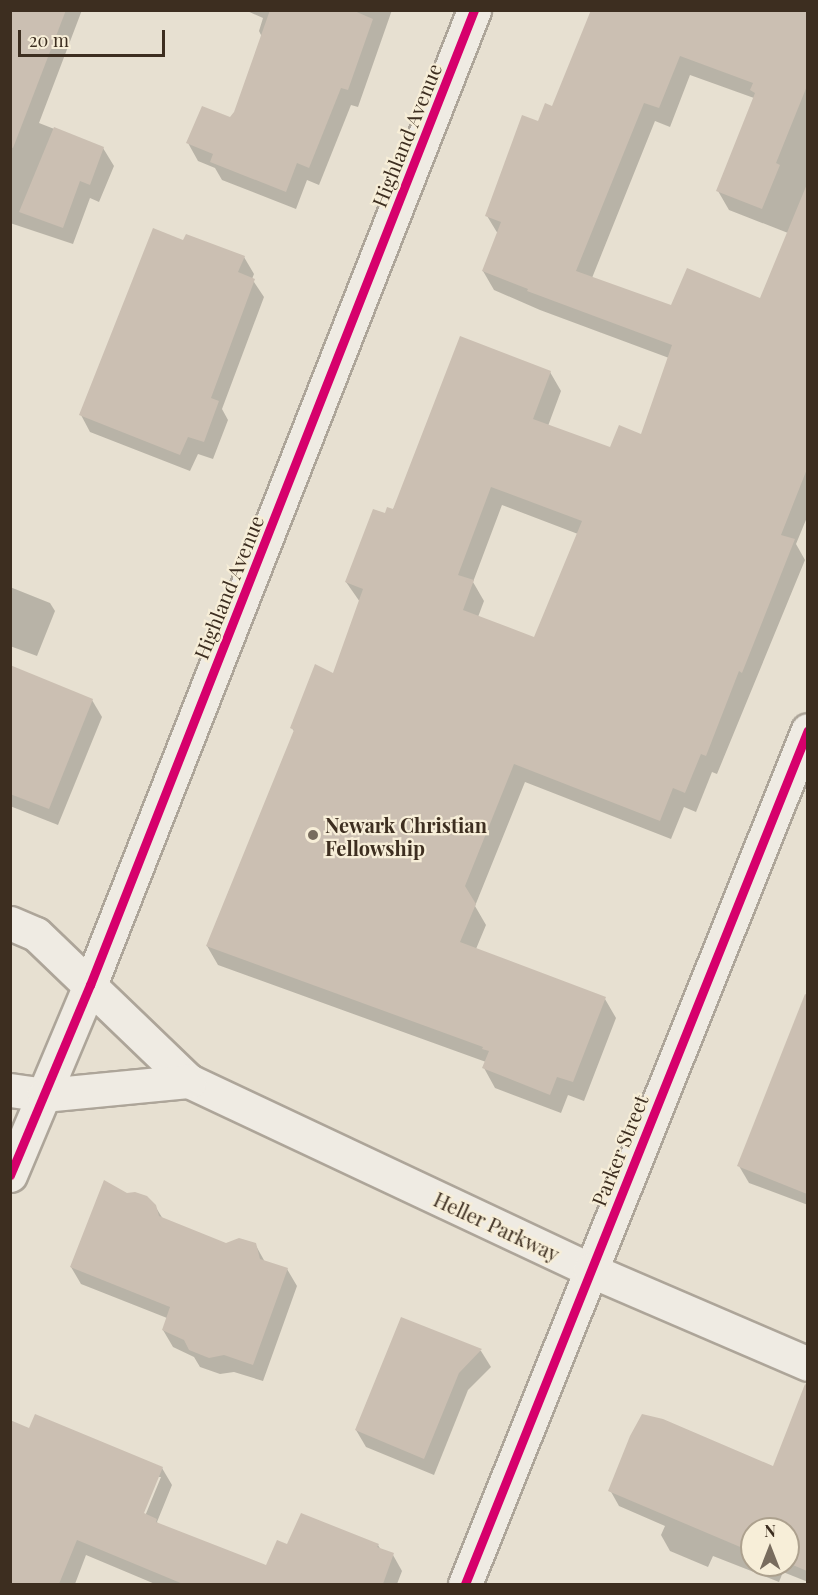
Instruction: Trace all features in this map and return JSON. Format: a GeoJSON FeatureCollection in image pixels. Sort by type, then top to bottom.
{"type":"FeatureCollection","features":[{"type":"Feature","properties":{"kind":"street","name":"Highland Avenue"},"geometry":{"type":"LineString","coordinates":[[10,1174],[90,985],[474,10]]}},
{"type":"Feature","properties":{"kind":"street","name":"Parker Street"},"geometry":{"type":"LineString","coordinates":[[465,1584],[807,730]]}},
{"type":"Feature","properties":{"kind":"street","name":"Heller Parkway"},"geometry":{"type":"LineString","coordinates":[[10,923],[36,934],[189,1081],[590,1270],[807,1364]]}},
{"type":"Feature","properties":{"kind":"street"},"geometry":{"type":"LineString","coordinates":[[10,1090],[44,1095],[189,1081]]}},
{"type":"Feature","properties":{"kind":"building"},"geometry":{"type":"Polygon","coordinates":[[[10,10],[66,10],[13,148],[10,147],[10,10]]]}},
{"type":"Feature","properties":{"kind":"building"},"geometry":{"type":"Polygon","coordinates":[[[270,10],[352,10],[373,19],[348,90],[341,88],[309,168],[297,163],[286,192],[210,162],[213,154],[186,143],[202,106],[230,117],[234,112],[270,10]]]}},
{"type":"Feature","properties":{"kind":"building"},"geometry":{"type":"Polygon","coordinates":[[[591,10],[807,10],[807,86],[776,163],[780,165],[762,209],[716,191],[755,93],[750,90],[753,83],[680,56],[659,108],[644,103],[576,271],[671,305],[687,268],[760,298],[807,184],[807,469],[781,535],[795,539],[742,673],[739,671],[706,756],[701,754],[685,793],[673,788],[660,821],[514,764],[465,886],[476,904],[460,942],[606,997],[573,1082],[557,1077],[550,1095],[482,1068],[489,1051],[482,1049],[483,1047],[206,946],[294,730],[290,728],[315,664],[333,673],[363,589],[345,582],[373,509],[385,513],[387,507],[393,509],[460,336],[551,371],[533,419],[610,447],[619,425],[641,434],[672,345],[527,291],[528,289],[482,271],[501,222],[485,216],[522,115],[538,121],[545,103],[552,106],[591,10]],[[491,487],[458,575],[474,580],[463,610],[534,637],[582,521],[491,487]]]}},
{"type":"Feature","properties":{"kind":"building"},"geometry":{"type":"Polygon","coordinates":[[[54,127],[104,147],[90,185],[80,181],[63,228],[19,212],[54,127]]]}},
{"type":"Feature","properties":{"kind":"building"},"geometry":{"type":"Polygon","coordinates":[[[153,228],[183,240],[186,234],[245,256],[238,272],[255,279],[211,398],[219,401],[204,442],[188,437],[180,455],[79,415],[153,228]]]}},
{"type":"Feature","properties":{"kind":"building"},"geometry":{"type":"Polygon","coordinates":[[[10,665],[93,699],[49,809],[10,794],[10,665]]]}},
{"type":"Feature","properties":{"kind":"building"},"geometry":{"type":"Polygon","coordinates":[[[805,994],[807,995],[807,1194],[737,1166],[805,994]]]}},
{"type":"Feature","properties":{"kind":"building"},"geometry":{"type":"Polygon","coordinates":[[[104,1180],[127,1193],[135,1192],[147,1196],[156,1205],[159,1216],[226,1243],[239,1238],[256,1243],[260,1259],[288,1268],[253,1365],[224,1355],[209,1358],[189,1350],[184,1340],[162,1330],[170,1307],[70,1267],[104,1180]]]}},
{"type":"Feature","properties":{"kind":"building"},"geometry":{"type":"Polygon","coordinates":[[[401,1317],[482,1349],[459,1373],[424,1459],[355,1430],[401,1317]]]}},
{"type":"Feature","properties":{"kind":"building"},"geometry":{"type":"Polygon","coordinates":[[[805,1384],[807,1385],[807,1571],[800,1568],[800,1517],[740,1517],[740,1547],[608,1491],[630,1436],[642,1414],[663,1419],[773,1466],[805,1384]]]}},
{"type":"Feature","properties":{"kind":"building"},"geometry":{"type":"Polygon","coordinates":[[[35,1414],[163,1467],[144,1513],[157,1519],[156,1522],[266,1565],[277,1540],[287,1544],[301,1513],[379,1544],[377,1547],[394,1553],[383,1584],[183,1584],[77,1540],[59,1584],[10,1584],[10,1420],[29,1428],[35,1414]]]}},
{"type":"Feature","properties":{"kind":"cycle path"},"geometry":{"type":"LineString","coordinates":[[10,1175],[90,985],[474,10]]}},
{"type":"Feature","properties":{"kind":"cycle path"},"geometry":{"type":"LineString","coordinates":[[465,1584],[808,730]]}},
{"type":"Feature","properties":{"kind":"place","name":"Newark Christian Fellowship"},"geometry":{"type":"Point","coordinates":[313,835]}}]}
